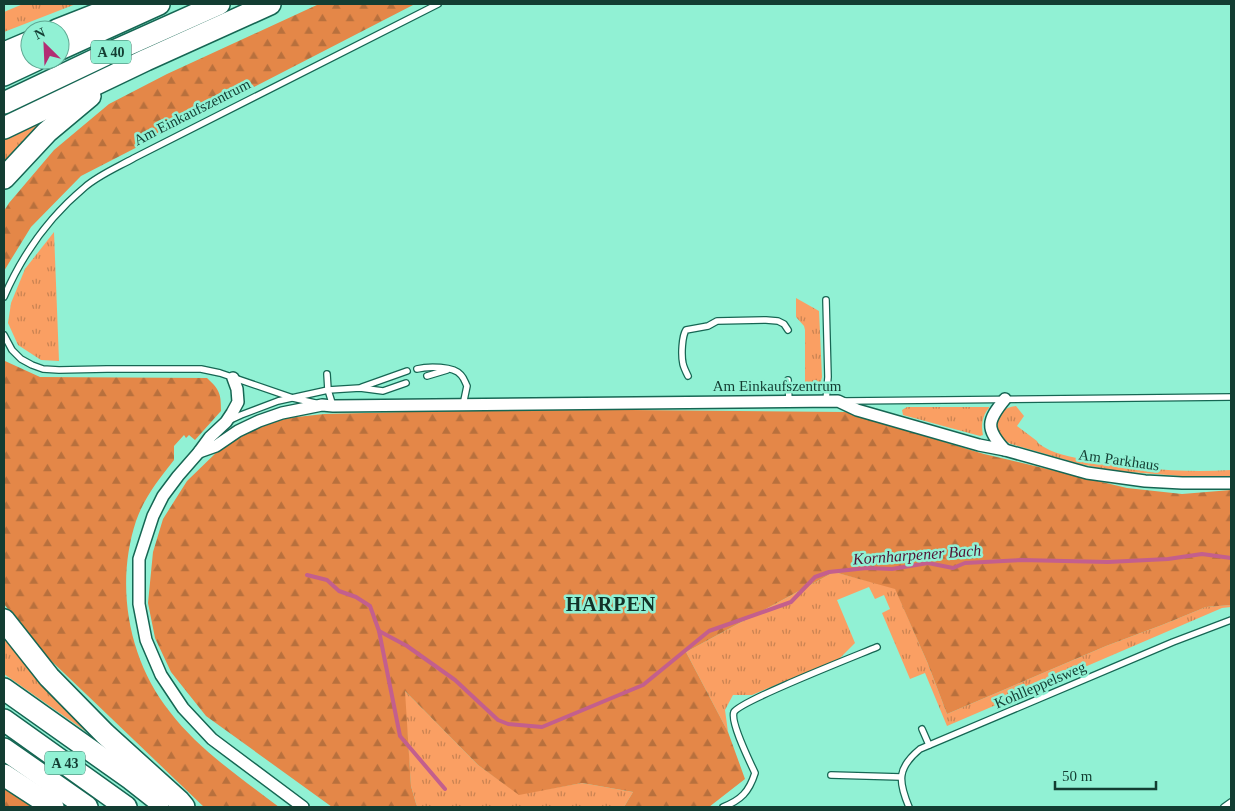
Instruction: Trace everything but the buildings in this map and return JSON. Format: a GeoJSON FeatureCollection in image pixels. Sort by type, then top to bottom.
{"type":"FeatureCollection","features":[{"type":"Feature","properties":{"kind":"highway"},"geometry":{"type":"LineString","coordinates":[[70,25],[123,4]]}},
{"type":"Feature","properties":{"kind":"highway","name":"A 40"},"geometry":{"type":"LineString","coordinates":[[70,44],[159,4]]}},
{"type":"Feature","properties":{"kind":"highway","name":"A 40"},"geometry":{"type":"LineString","coordinates":[[4,102],[219,4]]}},
{"type":"Feature","properties":{"kind":"highway"},"geometry":{"type":"LineString","coordinates":[[4,128],[146,60],[270,4]]}},
{"type":"Feature","properties":{"kind":"highway"},"geometry":{"type":"LineString","coordinates":[[4,53],[20,46]]}},
{"type":"Feature","properties":{"kind":"highway"},"geometry":{"type":"LineString","coordinates":[[4,178],[47,132],[68,114],[109,82],[146,60]]}},
{"type":"Feature","properties":{"kind":"highway"},"geometry":{"type":"LineString","coordinates":[[4,75],[20,68]]}},
{"type":"Feature","properties":{"kind":"highway"},"geometry":{"type":"LineString","coordinates":[[4,620],[49,677],[105,734],[184,807]]}},
{"type":"Feature","properties":{"kind":"highway"},"geometry":{"type":"LineString","coordinates":[[4,690],[124,774],[167,807]]}},
{"type":"Feature","properties":{"kind":"highway","name":"A 43"},"geometry":{"type":"LineString","coordinates":[[4,720],[126,807]]}},
{"type":"Feature","properties":{"kind":"highway","name":"A 43"},"geometry":{"type":"LineString","coordinates":[[4,749],[87,807]]}},
{"type":"Feature","properties":{"kind":"highway"},"geometry":{"type":"LineString","coordinates":[[4,774],[53,807]]}},
{"type":"Feature","properties":{"kind":"street"},"geometry":{"type":"LineString","coordinates":[[233,378],[237,390],[238,412]]}},
{"type":"Feature","properties":{"kind":"street"},"geometry":{"type":"LineString","coordinates":[[1005,399],[995,412],[991,423],[991,433],[1005,450]]}},
{"type":"Feature","properties":{"kind":"street","name":"Am Einkaufszentrum"},"geometry":{"type":"LineString","coordinates":[[193,455],[216,446],[238,431],[259,421],[282,413],[328,405],[838,401]]}},
{"type":"Feature","properties":{"kind":"street","name":"Am Parkhaus"},"geometry":{"type":"LineString","coordinates":[[838,401],[858,410],[979,446],[1005,450],[1087,473],[1173,483],[1231,483]]}},
{"type":"Feature","properties":{"kind":"street","name":"Am Einkaufszentrum"},"geometry":{"type":"LineString","coordinates":[[238,412],[193,455],[163,496],[153,516],[139,559],[140,604],[146,640],[161,675],[183,708],[212,738],[303,807]]}},
{"type":"Feature","properties":{"kind":"lane","name":"Am Einkaufszentrum"},"geometry":{"type":"LineString","coordinates":[[4,298],[14,275],[33,244],[56,216],[86,186],[134,158],[438,4]]}},
{"type":"Feature","properties":{"kind":"lane"},"geometry":{"type":"LineString","coordinates":[[826,300],[828,377],[826,401]]}},
{"type":"Feature","properties":{"kind":"lane"},"geometry":{"type":"LineString","coordinates":[[688,376],[683,364],[683,334],[686,330],[708,326],[717,321],[766,320],[778,320],[788,330]]}},
{"type":"Feature","properties":{"kind":"lane","name":"Am Einkaufszentrum"},"geometry":{"type":"LineString","coordinates":[[4,335],[12,350],[21,359],[43,369],[201,369],[220,373],[293,398],[328,405]]}},
{"type":"Feature","properties":{"kind":"lane"},"geometry":{"type":"LineString","coordinates":[[417,369],[428,367],[449,369],[460,373],[467,386],[464,405]]}},
{"type":"Feature","properties":{"kind":"lane"},"geometry":{"type":"LineString","coordinates":[[428,376],[449,369]]}},
{"type":"Feature","properties":{"kind":"lane"},"geometry":{"type":"LineString","coordinates":[[360,388],[407,371]]}},
{"type":"Feature","properties":{"kind":"lane"},"geometry":{"type":"LineString","coordinates":[[327,374],[328,405]]}},
{"type":"Feature","properties":{"kind":"lane"},"geometry":{"type":"LineString","coordinates":[[788,380],[789,401]]}},
{"type":"Feature","properties":{"kind":"lane"},"geometry":{"type":"LineString","coordinates":[[247,427],[238,412],[328,390],[360,388],[383,391],[406,383]]}},
{"type":"Feature","properties":{"kind":"lane","name":"Am Einkaufszentrum"},"geometry":{"type":"LineString","coordinates":[[838,401],[1231,397]]}},
{"type":"Feature","properties":{"kind":"lane","name":"Kohlleppelsweg"},"geometry":{"type":"LineString","coordinates":[[901,777],[907,762],[920,749],[1173,642],[1231,620]]}},
{"type":"Feature","properties":{"kind":"lane"},"geometry":{"type":"LineString","coordinates":[[723,807],[735,802],[747,791],[755,773],[736,728],[734,712],[740,706],[768,693],[877,647]]}},
{"type":"Feature","properties":{"kind":"lane"},"geometry":{"type":"LineString","coordinates":[[922,729],[929,746]]}},
{"type":"Feature","properties":{"kind":"lane"},"geometry":{"type":"LineString","coordinates":[[831,775],[901,777],[902,791],[909,807]]}},
{"type":"Feature","properties":{"kind":"lane"},"geometry":{"type":"LineString","coordinates":[[1224,807],[1231,802]]}},
{"type":"Feature","properties":{"kind":"green space"},"geometry":{"type":"Polygon","coordinates":[[[23,4],[76,4],[35,20],[20,20],[20,26],[4,32],[4,12],[23,4]]]}},
{"type":"Feature","properties":{"kind":"green space"},"geometry":{"type":"Polygon","coordinates":[[[319,4],[415,4],[81,176],[31,227],[4,271],[4,211],[54,150],[109,104],[167,74],[319,4]]]}},
{"type":"Feature","properties":{"kind":"green space"},"geometry":{"type":"Polygon","coordinates":[[[56,113],[4,170],[4,139],[56,113]]]}},
{"type":"Feature","properties":{"kind":"green space"},"geometry":{"type":"Polygon","coordinates":[[[54,232],[59,361],[41,360],[18,345],[8,323],[11,303],[25,269],[54,232]]]}},
{"type":"Feature","properties":{"kind":"green space"},"geometry":{"type":"Polygon","coordinates":[[[796,298],[819,311],[822,377],[819,388],[807,393],[805,391],[805,330],[796,317],[796,298]]]}},
{"type":"Feature","properties":{"kind":"green space"},"geometry":{"type":"Polygon","coordinates":[[[4,357],[5,361],[40,377],[207,378],[217,389],[220,396],[221,411],[195,440],[189,435],[186,438],[184,435],[174,446],[174,460],[157,482],[139,513],[130,545],[127,570],[126,596],[129,621],[144,669],[156,691],[181,726],[207,751],[279,807],[204,807],[41,651],[4,604],[4,357]]]}},
{"type":"Feature","properties":{"kind":"green space"},"geometry":{"type":"Polygon","coordinates":[[[1016,406],[1024,416],[1017,426],[1043,447],[1056,452],[1082,459],[1142,468],[1178,471],[1231,470],[1231,476],[1180,476],[1117,471],[1080,464],[1011,444],[1000,435],[997,429],[997,422],[1003,412],[1008,408],[1016,406]]]}},
{"type":"Feature","properties":{"kind":"green space"},"geometry":{"type":"Polygon","coordinates":[[[907,407],[989,408],[983,421],[983,435],[980,436],[903,415],[902,410],[907,407]]]}},
{"type":"Feature","properties":{"kind":"green space"},"geometry":{"type":"Polygon","coordinates":[[[528,409],[845,412],[984,454],[1127,488],[1182,494],[1231,490],[1231,605],[1206,607],[1106,646],[947,714],[928,664],[895,589],[834,572],[686,652],[728,732],[745,779],[709,807],[624,807],[633,792],[582,783],[519,795],[478,765],[405,691],[411,786],[417,807],[332,807],[206,716],[171,672],[155,638],[148,603],[153,552],[163,519],[187,481],[222,447],[257,428],[288,418],[324,414],[528,409]]]}},
{"type":"Feature","properties":{"kind":"green space"},"geometry":{"type":"Polygon","coordinates":[[[834,572],[895,588],[928,664],[947,714],[1106,646],[1206,607],[1231,605],[1231,607],[1222,608],[947,726],[925,673],[910,679],[882,613],[890,609],[884,595],[875,599],[869,587],[837,600],[855,643],[839,659],[752,695],[733,695],[725,710],[728,732],[686,652],[834,572]]]}},
{"type":"Feature","properties":{"kind":"green space"},"geometry":{"type":"Polygon","coordinates":[[[4,637],[47,687],[128,761],[4,674],[4,637]]]}},
{"type":"Feature","properties":{"kind":"green space"},"geometry":{"type":"Polygon","coordinates":[[[404,690],[478,765],[519,794],[582,783],[633,792],[624,807],[417,807],[411,786],[404,690]]]}},
{"type":"Feature","properties":{"kind":"green space"},"geometry":{"type":"Polygon","coordinates":[[[4,786],[38,807],[4,807],[4,786]]]}},
{"type":"Feature","properties":{"kind":"waterway","name":"Kornharpener Bach"},"geometry":{"type":"LineString","coordinates":[[379,631],[407,646],[455,680],[498,720],[508,724],[542,727],[643,685],[709,631],[791,602],[815,577],[829,572],[867,568],[892,569],[928,563],[953,568],[965,563],[1021,560],[1108,562],[1168,559],[1202,554],[1231,558]]}},
{"type":"Feature","properties":{"kind":"waterway"},"geometry":{"type":"LineString","coordinates":[[307,575],[327,580],[339,591],[356,597],[370,606],[379,631],[400,736],[445,789]]}},
{"type":"Feature","properties":{"kind":"district","name":"HARPEN"},"geometry":{"type":"Point","coordinates":[611,604]}}]}
